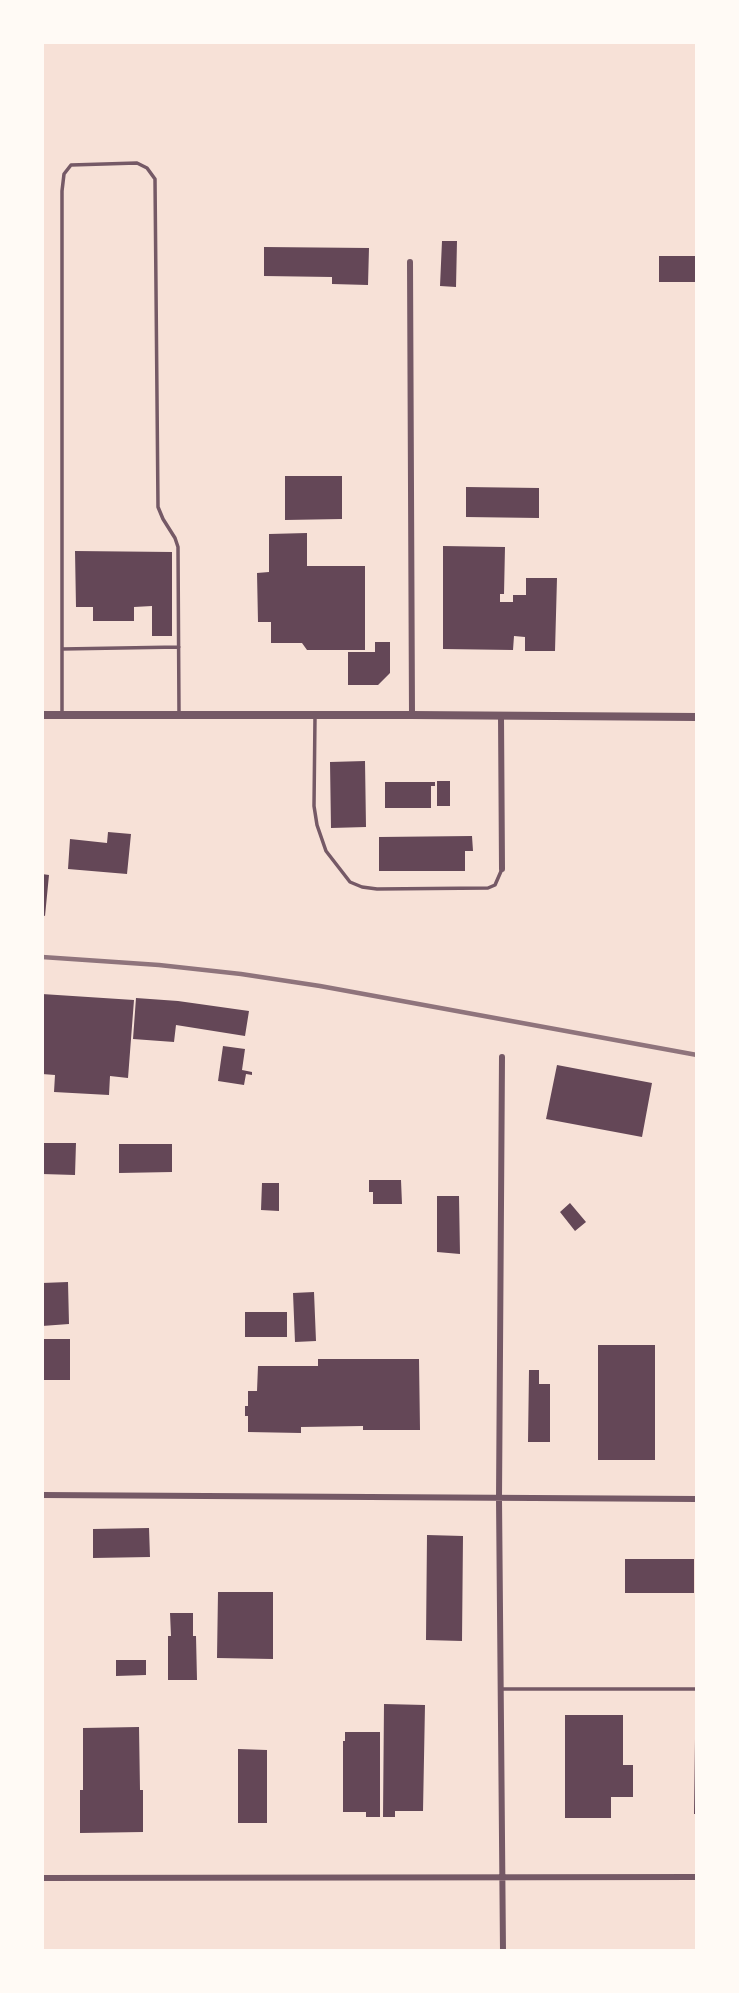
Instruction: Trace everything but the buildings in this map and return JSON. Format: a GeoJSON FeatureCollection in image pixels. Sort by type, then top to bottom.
{"type":"FeatureCollection","features":[{"type":"Feature","properties":{"kind":"street"},"geometry":{"type":"LineString","coordinates":[[410,262],[412,715]]}},
{"type":"Feature","properties":{"kind":"street"},"geometry":{"type":"LineString","coordinates":[[42,715],[697,717]]}},
{"type":"Feature","properties":{"kind":"street"},"geometry":{"type":"LineString","coordinates":[[502,716],[502,869]]}},
{"type":"Feature","properties":{"kind":"street"},"geometry":{"type":"LineString","coordinates":[[502,1057],[499,1498],[503,1951]]}},
{"type":"Feature","properties":{"kind":"street"},"geometry":{"type":"LineString","coordinates":[[42,1495],[697,1499]]}},
{"type":"Feature","properties":{"kind":"street"},"geometry":{"type":"LineString","coordinates":[[42,1878],[697,1877]]}},
{"type":"Feature","properties":{"kind":"lane"},"geometry":{"type":"LineString","coordinates":[[62,715],[64,174],[71,165],[137,163],[148,168],[155,179],[158,507],[178,547],[179,715]]}},
{"type":"Feature","properties":{"kind":"lane"},"geometry":{"type":"LineString","coordinates":[[62,649],[179,648]]}},
{"type":"Feature","properties":{"kind":"lane"},"geometry":{"type":"LineString","coordinates":[[315,715],[314,806],[317,825],[326,851],[350,882],[377,889],[488,888],[495,885],[502,869]]}},
{"type":"Feature","properties":{"kind":"lane"},"geometry":{"type":"LineString","coordinates":[[500,1689],[697,1689]]}},
{"type":"Feature","properties":{"kind":"railway"},"geometry":{"type":"LineString","coordinates":[[42,957],[241,974],[697,1055]]}}]}
